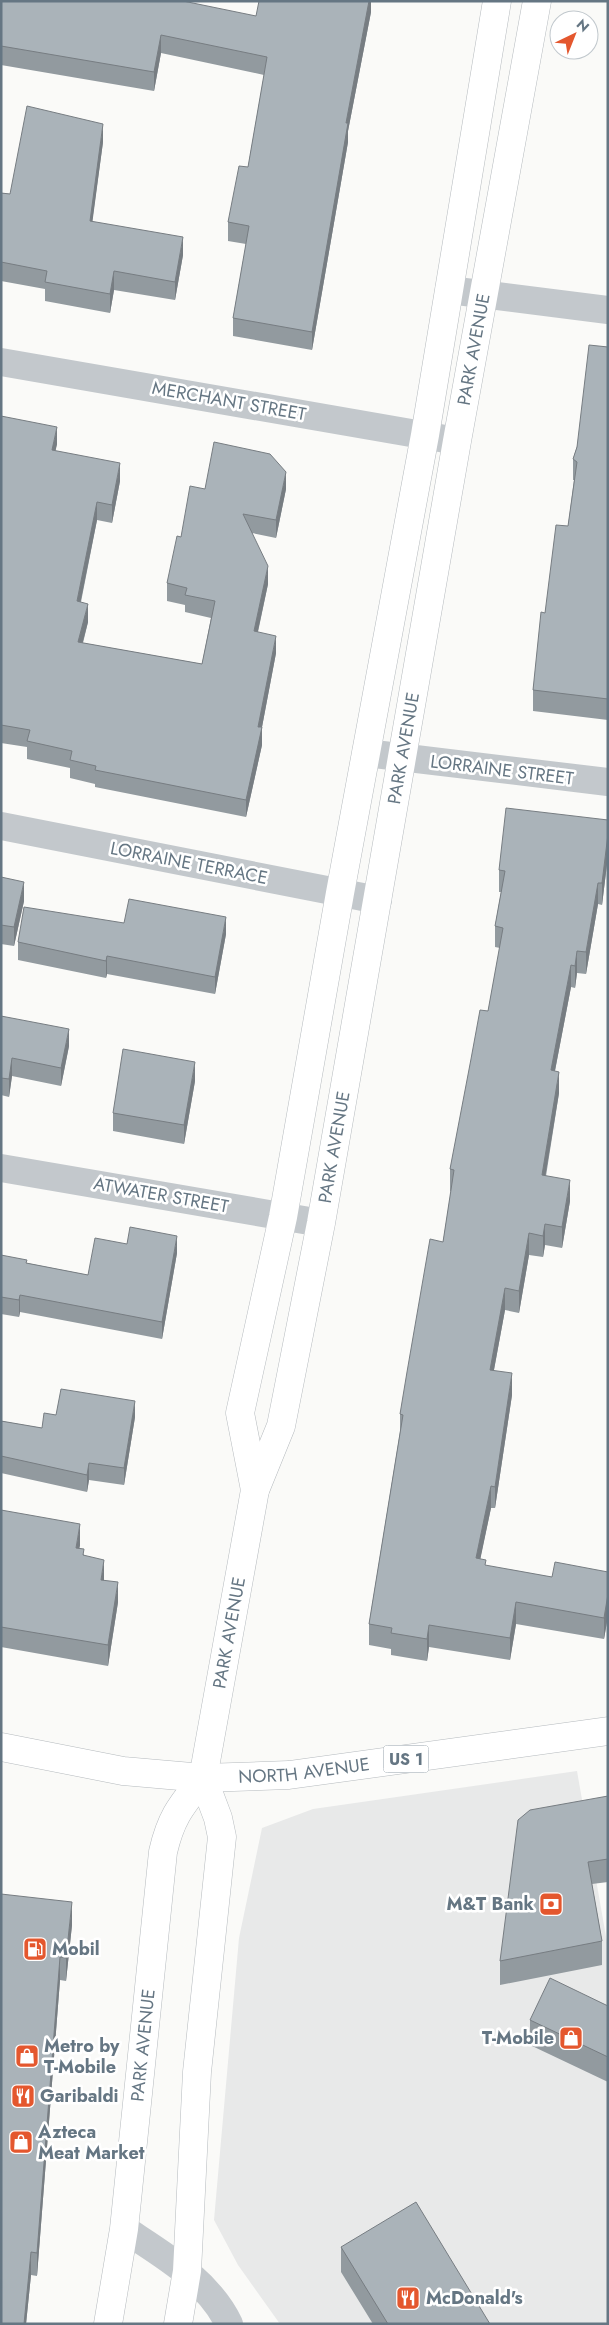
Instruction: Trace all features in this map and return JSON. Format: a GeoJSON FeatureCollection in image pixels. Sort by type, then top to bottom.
{"type":"FeatureCollection","features":[{"type":"Feature","properties":{"kind":"main road","name":"PARK AVENUE"},"geometry":{"type":"LineString","coordinates":[[255,1490],[240,1413],[282,1217],[425,435],[497,1]]}},
{"type":"Feature","properties":{"kind":"main road","name":"PARK AVENUE"},"geometry":{"type":"LineString","coordinates":[[108,2324],[124,2229],[163,1852],[167,1830],[176,1811],[203,1778],[255,1490],[281,1426],[321,1223],[457,441],[537,1]]}},
{"type":"Feature","properties":{"kind":"main road","name":"NORTH AVENUE"},"geometry":{"type":"LineString","coordinates":[[1,1747],[123,1771],[203,1778],[289,1775],[608,1731]]}},
{"type":"Feature","properties":{"kind":"main road"},"geometry":{"type":"LineString","coordinates":[[178,2324],[187,2271],[197,2072],[222,1837],[218,1818],[203,1778]]}},
{"type":"Feature","properties":{"kind":"street"},"geometry":{"type":"LineString","coordinates":[[449,290],[608,310]]}},
{"type":"Feature","properties":{"kind":"street","name":"MERCHANT STREET"},"geometry":{"type":"LineString","coordinates":[[1,362],[457,441]]}},
{"type":"Feature","properties":{"kind":"street","name":"LORRAINE STREET"},"geometry":{"type":"LineString","coordinates":[[366,753],[608,782]]}},
{"type":"Feature","properties":{"kind":"street","name":"LORRAINE TERRACE"},"geometry":{"type":"LineString","coordinates":[[1,826],[378,900]]}},
{"type":"Feature","properties":{"kind":"street","name":"ATWATER STREET"},"geometry":{"type":"LineString","coordinates":[[1,1168],[321,1223]]}},
{"type":"Feature","properties":{"kind":"street"},"geometry":{"type":"LineString","coordinates":[[124,2229],[187,2271],[223,2312],[230,2324]]}},
{"type":"Feature","properties":{"kind":"shaded area"},"geometry":{"type":"Polygon","coordinates":[[[577,1771],[608,1948],[608,2324],[280,2324],[238,2265],[214,2220],[239,1938],[262,1828],[313,1809],[577,1771]]]}},
{"type":"Feature","properties":{"kind":"building"},"geometry":{"type":"Polygon","coordinates":[[[1,1],[183,1],[256,16],[259,1],[369,1],[346,123],[348,123],[312,332],[233,318],[249,226],[228,222],[239,166],[248,167],[267,57],[161,35],[154,72],[1,46],[1,1]]]}},
{"type":"Feature","properties":{"kind":"building"},"geometry":{"type":"Polygon","coordinates":[[[27,106],[103,124],[90,221],[183,237],[175,282],[114,271],[110,294],[45,282],[47,271],[1,262],[1,193],[10,194],[27,106]]]}},
{"type":"Feature","properties":{"kind":"building"},"geometry":{"type":"Polygon","coordinates":[[[589,345],[608,347],[608,699],[533,690],[541,612],[545,613],[556,525],[568,526],[577,462],[573,459],[577,447],[589,345]]]}},
{"type":"Feature","properties":{"kind":"building"},"geometry":{"type":"Polygon","coordinates":[[[1,416],[57,427],[52,450],[120,463],[112,505],[97,502],[77,601],[88,604],[78,642],[202,664],[215,601],[185,595],[187,588],[167,583],[177,536],[181,537],[190,486],[205,489],[214,442],[270,454],[286,472],[276,520],[243,514],[268,566],[254,631],[276,636],[258,727],[262,727],[246,800],[95,770],[96,766],[70,760],[72,751],[27,741],[30,730],[1,725],[1,416]]]}},
{"type":"Feature","properties":{"kind":"building"},"geometry":{"type":"Polygon","coordinates":[[[506,808],[608,820],[608,834],[602,883],[598,883],[586,952],[577,951],[575,966],[571,965],[551,1070],[559,1072],[542,1175],[570,1180],[562,1227],[545,1224],[543,1236],[529,1233],[519,1291],[505,1288],[490,1370],[512,1373],[495,1487],[491,1486],[476,1558],[486,1560],[485,1565],[552,1577],[555,1562],[608,1572],[608,1594],[604,1618],[516,1602],[510,1638],[429,1625],[427,1639],[391,1633],[392,1628],[369,1624],[403,1415],[400,1414],[430,1239],[443,1242],[454,1170],[450,1169],[480,1010],[488,1011],[503,928],[495,926],[505,871],[499,870],[506,808]]]}},
{"type":"Feature","properties":{"kind":"building"},"geometry":{"type":"Polygon","coordinates":[[[1,877],[24,882],[14,927],[1,925],[1,877]]]}},
{"type":"Feature","properties":{"kind":"building"},"geometry":{"type":"Polygon","coordinates":[[[129,899],[226,917],[215,977],[107,956],[106,961],[18,942],[24,907],[124,923],[129,899]]]}},
{"type":"Feature","properties":{"kind":"building"},"geometry":{"type":"Polygon","coordinates":[[[1,1016],[69,1029],[61,1068],[12,1058],[9,1079],[1,1078],[1,1016]]]}},
{"type":"Feature","properties":{"kind":"building"},"geometry":{"type":"Polygon","coordinates":[[[123,1049],[195,1062],[184,1125],[113,1113],[123,1049]]]}},
{"type":"Feature","properties":{"kind":"building"},"geometry":{"type":"Polygon","coordinates":[[[130,1227],[177,1236],[162,1322],[20,1295],[19,1300],[1,1297],[1,1255],[27,1260],[26,1263],[88,1275],[95,1238],[127,1244],[130,1227]]]}},
{"type":"Feature","properties":{"kind":"building"},"geometry":{"type":"Polygon","coordinates":[[[61,1389],[135,1401],[124,1468],[89,1463],[87,1475],[1,1456],[1,1421],[42,1428],[44,1413],[56,1415],[61,1389]]]}},
{"type":"Feature","properties":{"kind":"building"},"geometry":{"type":"Polygon","coordinates":[[[1,1510],[80,1524],[76,1548],[84,1549],[83,1555],[104,1560],[101,1580],[118,1582],[108,1645],[1,1627],[1,1510]]]}},
{"type":"Feature","properties":{"kind":"building","name":"M&T Bank"},"geometry":{"type":"Polygon","coordinates":[[[608,1796],[608,1859],[588,1862],[602,1941],[500,1961],[518,1820],[530,1810],[608,1796]]]}},
{"type":"Feature","properties":{"kind":"building"},"geometry":{"type":"Polygon","coordinates":[[[1,1894],[72,1902],[66,1958],[60,1957],[37,2253],[31,2252],[24,2324],[1,2324],[1,1894]]]}},
{"type":"Feature","properties":{"kind":"building"},"geometry":{"type":"Polygon","coordinates":[[[550,1978],[608,2006],[608,2057],[530,2020],[550,1978]]]}},
{"type":"Feature","properties":{"kind":"building","name":"McDonald's"},"geometry":{"type":"Polygon","coordinates":[[[416,2202],[490,2324],[388,2324],[341,2247],[416,2202]]]}},
{"type":"Feature","properties":{"kind":"place","name":"M&T Bank"},"geometry":{"type":"Point","coordinates":[551,1904]}},
{"type":"Feature","properties":{"kind":"place","name":"Mobil"},"geometry":{"type":"Point","coordinates":[35,1949]}},
{"type":"Feature","properties":{"kind":"place","name":"T-Mobile"},"geometry":{"type":"Point","coordinates":[571,2038]}},
{"type":"Feature","properties":{"kind":"place","name":"Metro by T-Mobile"},"geometry":{"type":"Point","coordinates":[27,2056]}},
{"type":"Feature","properties":{"kind":"place","name":"Garibaldi"},"geometry":{"type":"Point","coordinates":[23,2096]}},
{"type":"Feature","properties":{"kind":"place","name":"Azteca Meat Market"},"geometry":{"type":"Point","coordinates":[21,2142]}},
{"type":"Feature","properties":{"kind":"place","name":"McDonald's"},"geometry":{"type":"Point","coordinates":[408,2298]}}]}
